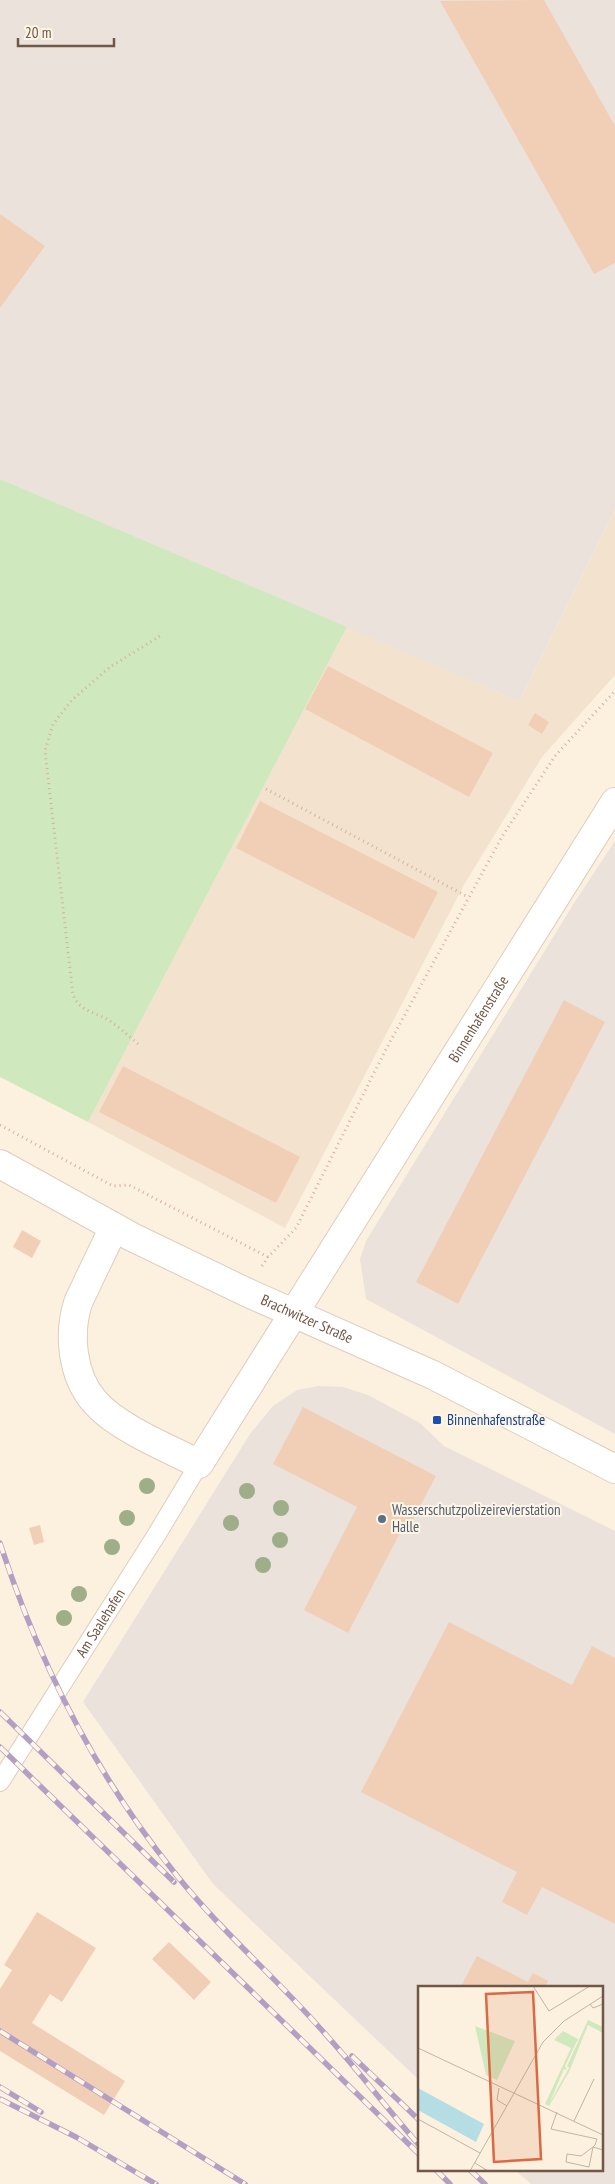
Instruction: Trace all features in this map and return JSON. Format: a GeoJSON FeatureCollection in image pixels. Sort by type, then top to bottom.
{"type":"FeatureCollection","features":[{"type":"Feature","properties":{"kind":"street","name":"Binnenhafenstraße"},"geometry":{"type":"LineString","coordinates":[[199,1464],[615,802]]}},
{"type":"Feature","properties":{"kind":"street","name":"Brachwitzer Straße"},"geometry":{"type":"LineString","coordinates":[[0,1164],[114,1227],[246,1292],[433,1375],[615,1469]]}},
{"type":"Feature","properties":{"kind":"street"},"geometry":{"type":"LineString","coordinates":[[114,1227],[78,1302],[73,1327],[73,1353],[82,1380],[94,1401],[112,1416],[132,1430],[199,1464]]}},
{"type":"Feature","properties":{"kind":"lane","name":"Am Saalehafen"},"geometry":{"type":"LineString","coordinates":[[0,1782],[157,1534],[199,1464]]}},
{"type":"Feature","properties":{"kind":"path"},"geometry":{"type":"LineString","coordinates":[[138,1044],[109,1020],[77,1004],[73,995],[45,751],[53,724],[72,700],[110,667],[160,636]]}},
{"type":"Feature","properties":{"kind":"path"},"geometry":{"type":"LineString","coordinates":[[246,1292],[268,1257],[296,1228],[384,1053],[503,835],[555,756],[615,690]]}},
{"type":"Feature","properties":{"kind":"path"},"geometry":{"type":"LineString","coordinates":[[266,789],[468,897]]}},
{"type":"Feature","properties":{"kind":"path"},"geometry":{"type":"LineString","coordinates":[[0,1126],[113,1186],[130,1185],[268,1257]]}},
{"type":"Feature","properties":{"kind":"shaded area"},"geometry":{"type":"Polygon","coordinates":[[[0,0],[615,0],[615,509],[519,701],[0,479],[0,0]]]}},
{"type":"Feature","properties":{"kind":"shaded area"},"geometry":{"type":"Polygon","coordinates":[[[615,509],[615,675],[542,757],[464,885],[285,1228],[88,1122],[347,627],[519,701],[615,509]]]}},
{"type":"Feature","properties":{"kind":"shaded area"},"geometry":{"type":"Polygon","coordinates":[[[615,841],[615,1434],[366,1299],[360,1259],[366,1241],[576,900],[615,841]]]}},
{"type":"Feature","properties":{"kind":"shaded area"},"geometry":{"type":"Polygon","coordinates":[[[319,1386],[343,1387],[368,1395],[420,1423],[444,1446],[615,1531],[615,2184],[531,2184],[517,2172],[602,2172],[602,1986],[418,1986],[418,2079],[213,1884],[83,1702],[250,1434],[273,1406],[297,1390],[319,1386]]]}},
{"type":"Feature","properties":{"kind":"green space"},"geometry":{"type":"Polygon","coordinates":[[[0,479],[347,627],[88,1122],[0,1077],[0,479]]]}},
{"type":"Feature","properties":{"kind":"building"},"geometry":{"type":"Polygon","coordinates":[[[544,0],[615,126],[615,263],[594,274],[440,1],[544,0]]]}},
{"type":"Feature","properties":{"kind":"building"},"geometry":{"type":"Polygon","coordinates":[[[0,214],[45,246],[0,308],[0,214]]]}},
{"type":"Feature","properties":{"kind":"building"},"geometry":{"type":"Polygon","coordinates":[[[328,666],[493,753],[469,797],[305,709],[328,666]]]}},
{"type":"Feature","properties":{"kind":"building"},"geometry":{"type":"Polygon","coordinates":[[[535,713],[549,722],[542,734],[528,725],[535,713]]]}},
{"type":"Feature","properties":{"kind":"building"},"geometry":{"type":"Polygon","coordinates":[[[260,801],[438,892],[414,939],[236,848],[260,801]]]}},
{"type":"Feature","properties":{"kind":"building"},"geometry":{"type":"Polygon","coordinates":[[[564,1000],[605,1022],[458,1304],[416,1282],[564,1000]]]}},
{"type":"Feature","properties":{"kind":"building"},"geometry":{"type":"Polygon","coordinates":[[[123,1066],[300,1157],[276,1203],[99,1112],[123,1066]]]}},
{"type":"Feature","properties":{"kind":"building"},"geometry":{"type":"Polygon","coordinates":[[[22,1230],[41,1241],[32,1258],[13,1247],[22,1230]]]}},
{"type":"Feature","properties":{"kind":"building","name":"Wasserschutzpolizeirevierstation Halle"},"geometry":{"type":"Polygon","coordinates":[[[303,1407],[436,1476],[406,1533],[401,1531],[348,1633],[304,1610],[357,1507],[273,1464],[303,1407]]]}},
{"type":"Feature","properties":{"kind":"building"},"geometry":{"type":"Polygon","coordinates":[[[40,1525],[44,1542],[34,1545],[29,1528],[40,1525]]]}},
{"type":"Feature","properties":{"kind":"building"},"geometry":{"type":"Polygon","coordinates":[[[449,1622],[572,1685],[592,1646],[615,1658],[615,1924],[542,1887],[527,1915],[502,1902],[517,1872],[361,1792],[449,1622]]]}},
{"type":"Feature","properties":{"kind":"building"},"geometry":{"type":"Polygon","coordinates":[[[37,1912],[96,1948],[62,2002],[50,1994],[32,2023],[125,2081],[104,2115],[0,2051],[0,1989],[12,1970],[4,1965],[37,1912]]]}},
{"type":"Feature","properties":{"kind":"building"},"geometry":{"type":"Polygon","coordinates":[[[169,1942],[211,1982],[194,2000],[152,1959],[169,1942]]]}},
{"type":"Feature","properties":{"kind":"building"},"geometry":{"type":"Polygon","coordinates":[[[477,1956],[528,1982],[533,1973],[548,1981],[546,1986],[461,1986],[477,1956]]]}},
{"type":"Feature","properties":{"kind":"railway"},"geometry":{"type":"LineString","coordinates":[[0,1543],[15,1588],[51,1674],[95,1756],[145,1835],[191,1893],[319,2027],[418,2144]]}},
{"type":"Feature","properties":{"kind":"railway"},"geometry":{"type":"LineString","coordinates":[[0,1712],[174,1882]]}},
{"type":"Feature","properties":{"kind":"railway"},"geometry":{"type":"LineString","coordinates":[[0,1747],[418,2153]]}},
{"type":"Feature","properties":{"kind":"railway"},"geometry":{"type":"LineString","coordinates":[[0,2031],[245,2184]]}},
{"type":"Feature","properties":{"kind":"railway"},"geometry":{"type":"LineString","coordinates":[[352,2056],[418,2119]]}},
{"type":"Feature","properties":{"kind":"railway"},"geometry":{"type":"LineString","coordinates":[[0,2087],[41,2112]]}},
{"type":"Feature","properties":{"kind":"railway"},"geometry":{"type":"LineString","coordinates":[[0,2099],[76,2137],[156,2184]]}},
{"type":"Feature","properties":{"kind":"railway"},"geometry":{"type":"LineString","coordinates":[[438,2172],[450,2184]]}},
{"type":"Feature","properties":{"kind":"railway"},"geometry":{"type":"LineString","coordinates":[[472,2172],[485,2184]]}},
{"type":"Feature","properties":{"kind":"place","name":"Binnenhafenstraße"},"geometry":{"type":"Point","coordinates":[437,1420]}},
{"type":"Feature","properties":{"kind":"place","name":"Wasserschutzpolizeirevierstation Halle"},"geometry":{"type":"Point","coordinates":[382,1519]}}]}
